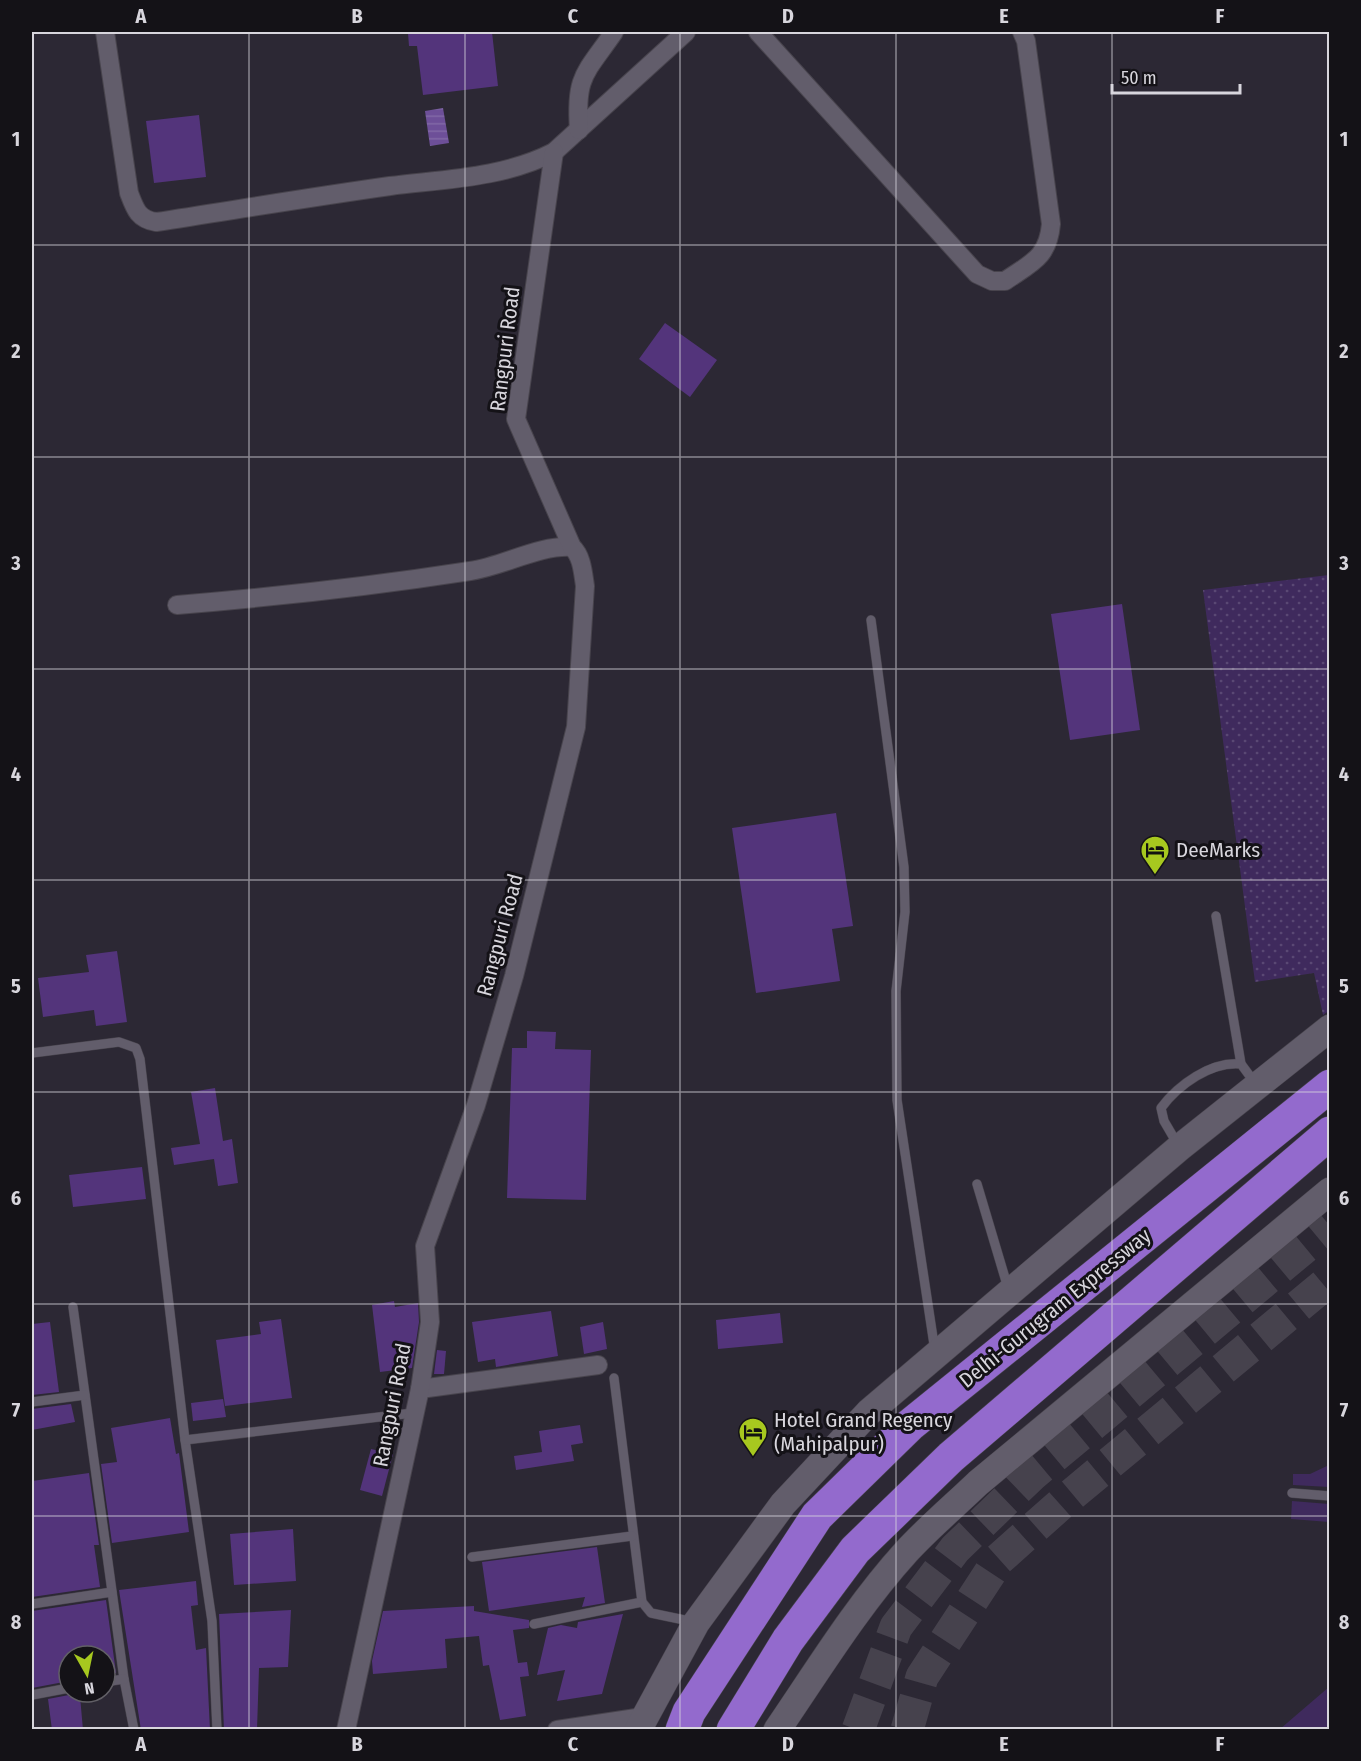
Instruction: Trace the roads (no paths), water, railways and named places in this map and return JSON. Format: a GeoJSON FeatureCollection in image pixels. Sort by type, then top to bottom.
{"type":"FeatureCollection","features":[{"type":"Feature","properties":{"kind":"highway","name":"Delhi-Gurugram Expressway"},"geometry":{"type":"LineString","coordinates":[[682,1730],[732,1645],[817,1516],[910,1425],[1329,1086]]}},
{"type":"Feature","properties":{"kind":"highway","name":"Delhi-Gurugram Expressway"},"geometry":{"type":"LineString","coordinates":[[733,1730],[788,1640],[855,1550],[951,1457],[1329,1133]]}},
{"type":"Feature","properties":{"kind":"main road"},"geometry":{"type":"LineString","coordinates":[[641,1723],[696,1623],[783,1504],[869,1412],[1179,1148],[1249,1075],[1329,1028]]}},
{"type":"Feature","properties":{"kind":"main road"},"geometry":{"type":"LineString","coordinates":[[777,1730],[876,1588],[927,1531],[978,1483],[1329,1191]]}},
{"type":"Feature","properties":{"kind":"street"},"geometry":{"type":"LineString","coordinates":[[105,32],[129,194],[136,212],[145,220],[156,222],[390,186],[508,172],[554,152],[686,32]]}},
{"type":"Feature","properties":{"kind":"street"},"geometry":{"type":"LineString","coordinates":[[579,130],[577,102],[580,83],[614,32]]}},
{"type":"Feature","properties":{"kind":"street"},"geometry":{"type":"LineString","coordinates":[[758,32],[977,274],[998,282],[1005,281],[1042,256],[1050,239],[1050,212],[1026,41],[1022,32]]}},
{"type":"Feature","properties":{"kind":"street","name":"Rangpuri Road"},"geometry":{"type":"LineString","coordinates":[[346,1730],[420,1389],[430,1322],[425,1246],[476,1105],[514,976],[576,727],[585,586],[577,551],[572,547],[516,419],[554,152]]}},
{"type":"Feature","properties":{"kind":"street"},"geometry":{"type":"LineString","coordinates":[[177,605],[292,594],[471,571],[493,567],[552,548],[572,547]]}},
{"type":"Feature","properties":{"kind":"street"},"geometry":{"type":"LineString","coordinates":[[420,1389],[598,1365]]}},
{"type":"Feature","properties":{"kind":"street"},"geometry":{"type":"LineString","coordinates":[[557,1730],[641,1723]]}},
{"type":"Feature","properties":{"kind":"lane"},"geometry":{"type":"LineString","coordinates":[[871,620],[904,867],[905,912],[896,980],[897,1100],[936,1356]]}},
{"type":"Feature","properties":{"kind":"lane"},"geometry":{"type":"LineString","coordinates":[[1216,916],[1249,1075]]}},
{"type":"Feature","properties":{"kind":"lane"},"geometry":{"type":"LineString","coordinates":[[32,1053],[119,1042],[136,1048],[142,1072],[185,1440],[212,1621],[217,1730]]}},
{"type":"Feature","properties":{"kind":"lane"},"geometry":{"type":"LineString","coordinates":[[1179,1148],[1164,1121],[1161,1108],[1169,1098],[1182,1086],[1211,1069],[1230,1063],[1249,1075]]}},
{"type":"Feature","properties":{"kind":"lane"},"geometry":{"type":"LineString","coordinates":[[977,1184],[1010,1293]]}},
{"type":"Feature","properties":{"kind":"lane"},"geometry":{"type":"LineString","coordinates":[[73,1307],[124,1679],[134,1730]]}},
{"type":"Feature","properties":{"kind":"lane"},"geometry":{"type":"LineString","coordinates":[[614,1378],[642,1602],[651,1612],[696,1623]]}},
{"type":"Feature","properties":{"kind":"lane"},"geometry":{"type":"LineString","coordinates":[[32,1402],[85,1395]]}},
{"type":"Feature","properties":{"kind":"lane"},"geometry":{"type":"LineString","coordinates":[[185,1440],[413,1413]]}},
{"type":"Feature","properties":{"kind":"lane"},"geometry":{"type":"LineString","coordinates":[[1292,1493],[1329,1496]]}},
{"type":"Feature","properties":{"kind":"lane"},"geometry":{"type":"LineString","coordinates":[[472,1557],[633,1536]]}},
{"type":"Feature","properties":{"kind":"lane"},"geometry":{"type":"LineString","coordinates":[[32,1604],[112,1592]]}},
{"type":"Feature","properties":{"kind":"lane"},"geometry":{"type":"LineString","coordinates":[[534,1624],[642,1602]]}},
{"type":"Feature","properties":{"kind":"lane"},"geometry":{"type":"LineString","coordinates":[[117,1680],[124,1679]]}},
{"type":"Feature","properties":{"kind":"lane"},"geometry":{"type":"LineString","coordinates":[[32,1695],[57,1690]]}},
{"type":"Feature","properties":{"kind":"tunnel"},"geometry":{"type":"LineString","coordinates":[[858,1730],[896,1627],[955,1549],[1032,1475],[1330,1226]]}},
{"type":"Feature","properties":{"kind":"tunnel"},"geometry":{"type":"LineString","coordinates":[[907,1730],[922,1677],[999,1559],[1063,1502],[1330,1280]]}},
{"type":"Feature","properties":{"kind":"place","name":"DeeMarks"},"geometry":{"type":"Point","coordinates":[1155,876]}},
{"type":"Feature","properties":{"kind":"place","name":"Hotel Grand Regency (Mahipalpur)"},"geometry":{"type":"Point","coordinates":[753,1458]}}]}
